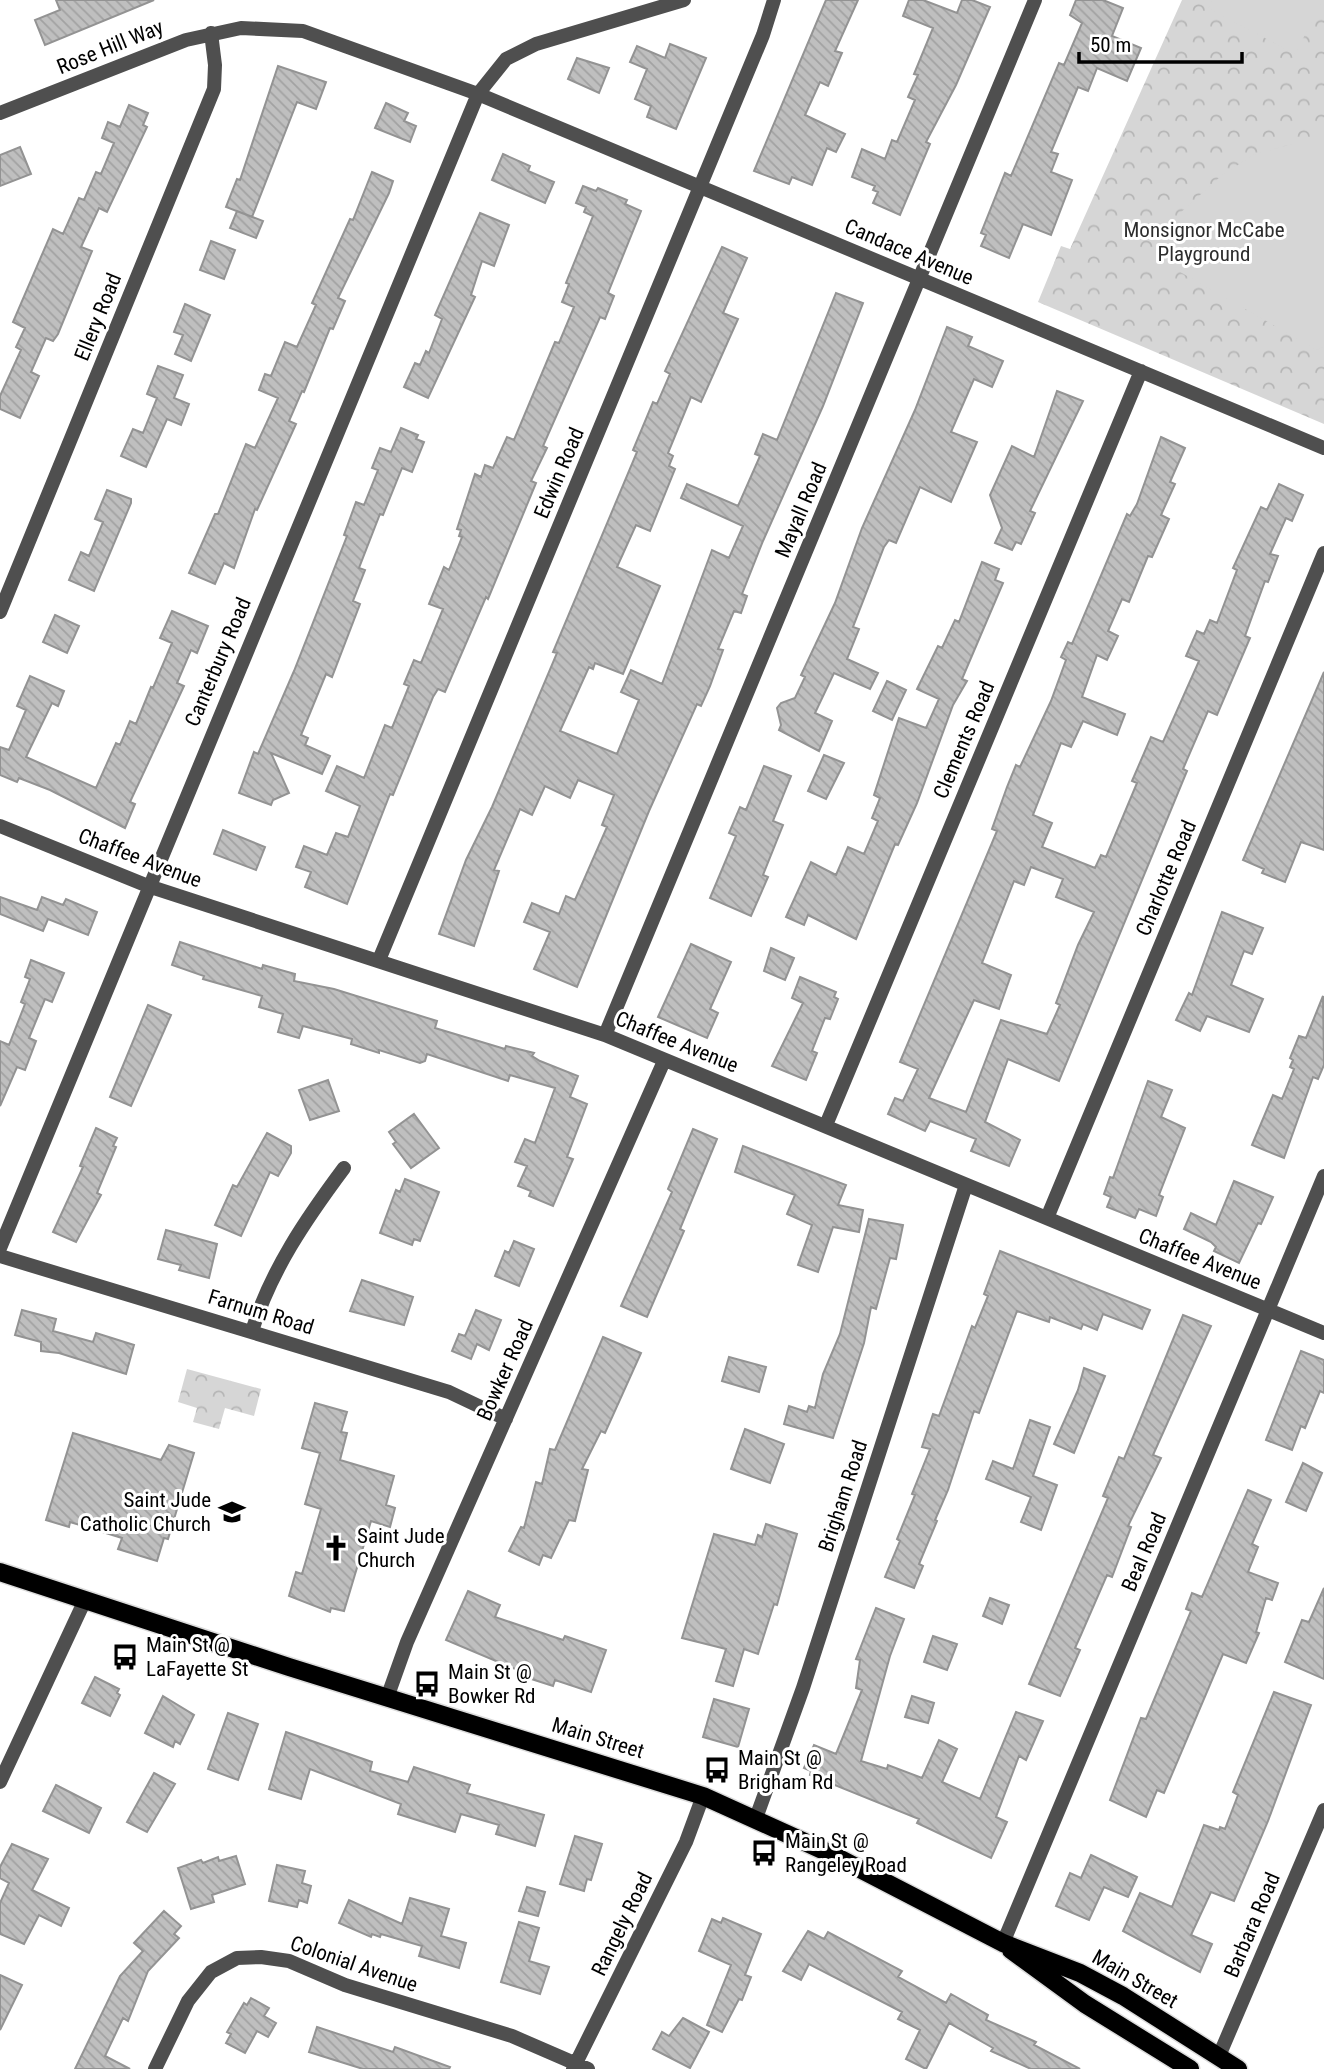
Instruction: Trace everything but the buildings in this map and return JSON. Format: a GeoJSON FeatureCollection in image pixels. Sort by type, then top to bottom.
{"type":"FeatureCollection","features":[{"type":"Feature","properties":{"kind":"main road","name":"Main Street"},"geometry":{"type":"LineString","coordinates":[[0,1572],[387,1698],[702,1796],[756,1818],[1003,1943],[1080,1973],[1238,2069]]}},
{"type":"Feature","properties":{"kind":"main road","name":"Main Street"},"geometry":{"type":"LineString","coordinates":[[1003,1943],[1085,2004],[1190,2069]]}},
{"type":"Feature","properties":{"kind":"street","name":"Canterbury Road"},"geometry":{"type":"LineString","coordinates":[[0,1248],[478,94],[506,59],[536,44],[684,0]]}},
{"type":"Feature","properties":{"kind":"street","name":"Edwin Road"},"geometry":{"type":"LineString","coordinates":[[379,960],[763,35],[774,0]]}},
{"type":"Feature","properties":{"kind":"street","name":"Mayall Road"},"geometry":{"type":"LineString","coordinates":[[605,1035],[1035,0]]}},
{"type":"Feature","properties":{"kind":"street","name":"Rose Hill Way"},"geometry":{"type":"LineString","coordinates":[[0,113],[155,51],[211,33],[241,28],[303,31],[478,94]]}},
{"type":"Feature","properties":{"kind":"street","name":"Ellery Road"},"geometry":{"type":"LineString","coordinates":[[0,612],[214,89],[215,65],[211,33]]}},
{"type":"Feature","properties":{"kind":"street","name":"Candace Avenue"},"geometry":{"type":"LineString","coordinates":[[478,94],[1324,448]]}},
{"type":"Feature","properties":{"kind":"street","name":"Clements Road"},"geometry":{"type":"LineString","coordinates":[[826,1125],[1141,371]]}},
{"type":"Feature","properties":{"kind":"street","name":"Charlotte Road"},"geometry":{"type":"LineString","coordinates":[[1047,1219],[1324,553]]}},
{"type":"Feature","properties":{"kind":"street","name":"Chaffee Avenue"},"geometry":{"type":"LineString","coordinates":[[0,826],[148,886],[605,1035],[1324,1333]]}},
{"type":"Feature","properties":{"kind":"street","name":"Bowker Road"},"geometry":{"type":"LineString","coordinates":[[387,1698],[407,1642],[664,1061]]}},
{"type":"Feature","properties":{"kind":"street"},"geometry":{"type":"LineString","coordinates":[[252,1331],[258,1312],[300,1226],[344,1168]]}},
{"type":"Feature","properties":{"kind":"street","name":"Beal Road"},"geometry":{"type":"LineString","coordinates":[[1003,1943],[1324,1177]]}},
{"type":"Feature","properties":{"kind":"street","name":"Brigham Road"},"geometry":{"type":"LineString","coordinates":[[756,1818],[807,1675],[966,1185]]}},
{"type":"Feature","properties":{"kind":"street","name":"Farnum Road"},"geometry":{"type":"LineString","coordinates":[[0,1256],[449,1392],[506,1419]]}},
{"type":"Feature","properties":{"kind":"street"},"geometry":{"type":"LineString","coordinates":[[0,1783],[85,1600]]}},
{"type":"Feature","properties":{"kind":"street","name":"Rangely Road"},"geometry":{"type":"LineString","coordinates":[[579,2067],[686,1842],[702,1796]]}},
{"type":"Feature","properties":{"kind":"street","name":"Barbara Road"},"geometry":{"type":"LineString","coordinates":[[1219,2056],[1324,1810]]}},
{"type":"Feature","properties":{"kind":"street","name":"Colonial Avenue"},"geometry":{"type":"LineString","coordinates":[[155,2069],[188,2001],[211,1972],[237,1958],[261,1957],[289,1961],[345,1985],[523,2040],[579,2067]]}},
{"type":"Feature","properties":{"kind":"green space","name":"Monsignor McCabe Playground"},"geometry":{"type":"Polygon","coordinates":[[[1182,0],[1324,0],[1324,424],[1038,302],[1061,246],[1070,249],[1182,0]]]}},
{"type":"Feature","properties":{"kind":"green space"},"geometry":{"type":"Polygon","coordinates":[[[1213,0],[1323,0],[1295,54],[1208,8],[1213,0]]]}},
{"type":"Feature","properties":{"kind":"green space"},"geometry":{"type":"Polygon","coordinates":[[[1292,144],[1324,144],[1324,347],[1317,350],[1159,260],[1180,213],[1221,176],[1253,155],[1292,144]]]}},
{"type":"Feature","properties":{"kind":"green space"},"geometry":{"type":"Polygon","coordinates":[[[187,1369],[261,1389],[254,1416],[225,1408],[219,1429],[193,1422],[197,1408],[178,1402],[187,1369]]]}},
{"type":"Feature","properties":{"kind":"place","name":"Saint Jude Catholic Church"},"geometry":{"type":"Point","coordinates":[232,1512]}},
{"type":"Feature","properties":{"kind":"place","name":"Saint Jude Church"},"geometry":{"type":"Point","coordinates":[336,1548]}},
{"type":"Feature","properties":{"kind":"place","name":"Main St @ LaFayette St"},"geometry":{"type":"Point","coordinates":[125,1657]}},
{"type":"Feature","properties":{"kind":"place","name":"Main St @ Bowker Rd"},"geometry":{"type":"Point","coordinates":[427,1684]}},
{"type":"Feature","properties":{"kind":"place","name":"Main St @ Brigham Rd"},"geometry":{"type":"Point","coordinates":[717,1770]}},
{"type":"Feature","properties":{"kind":"place","name":"Main St @ Rangeley Road"},"geometry":{"type":"Point","coordinates":[764,1853]}}]}
